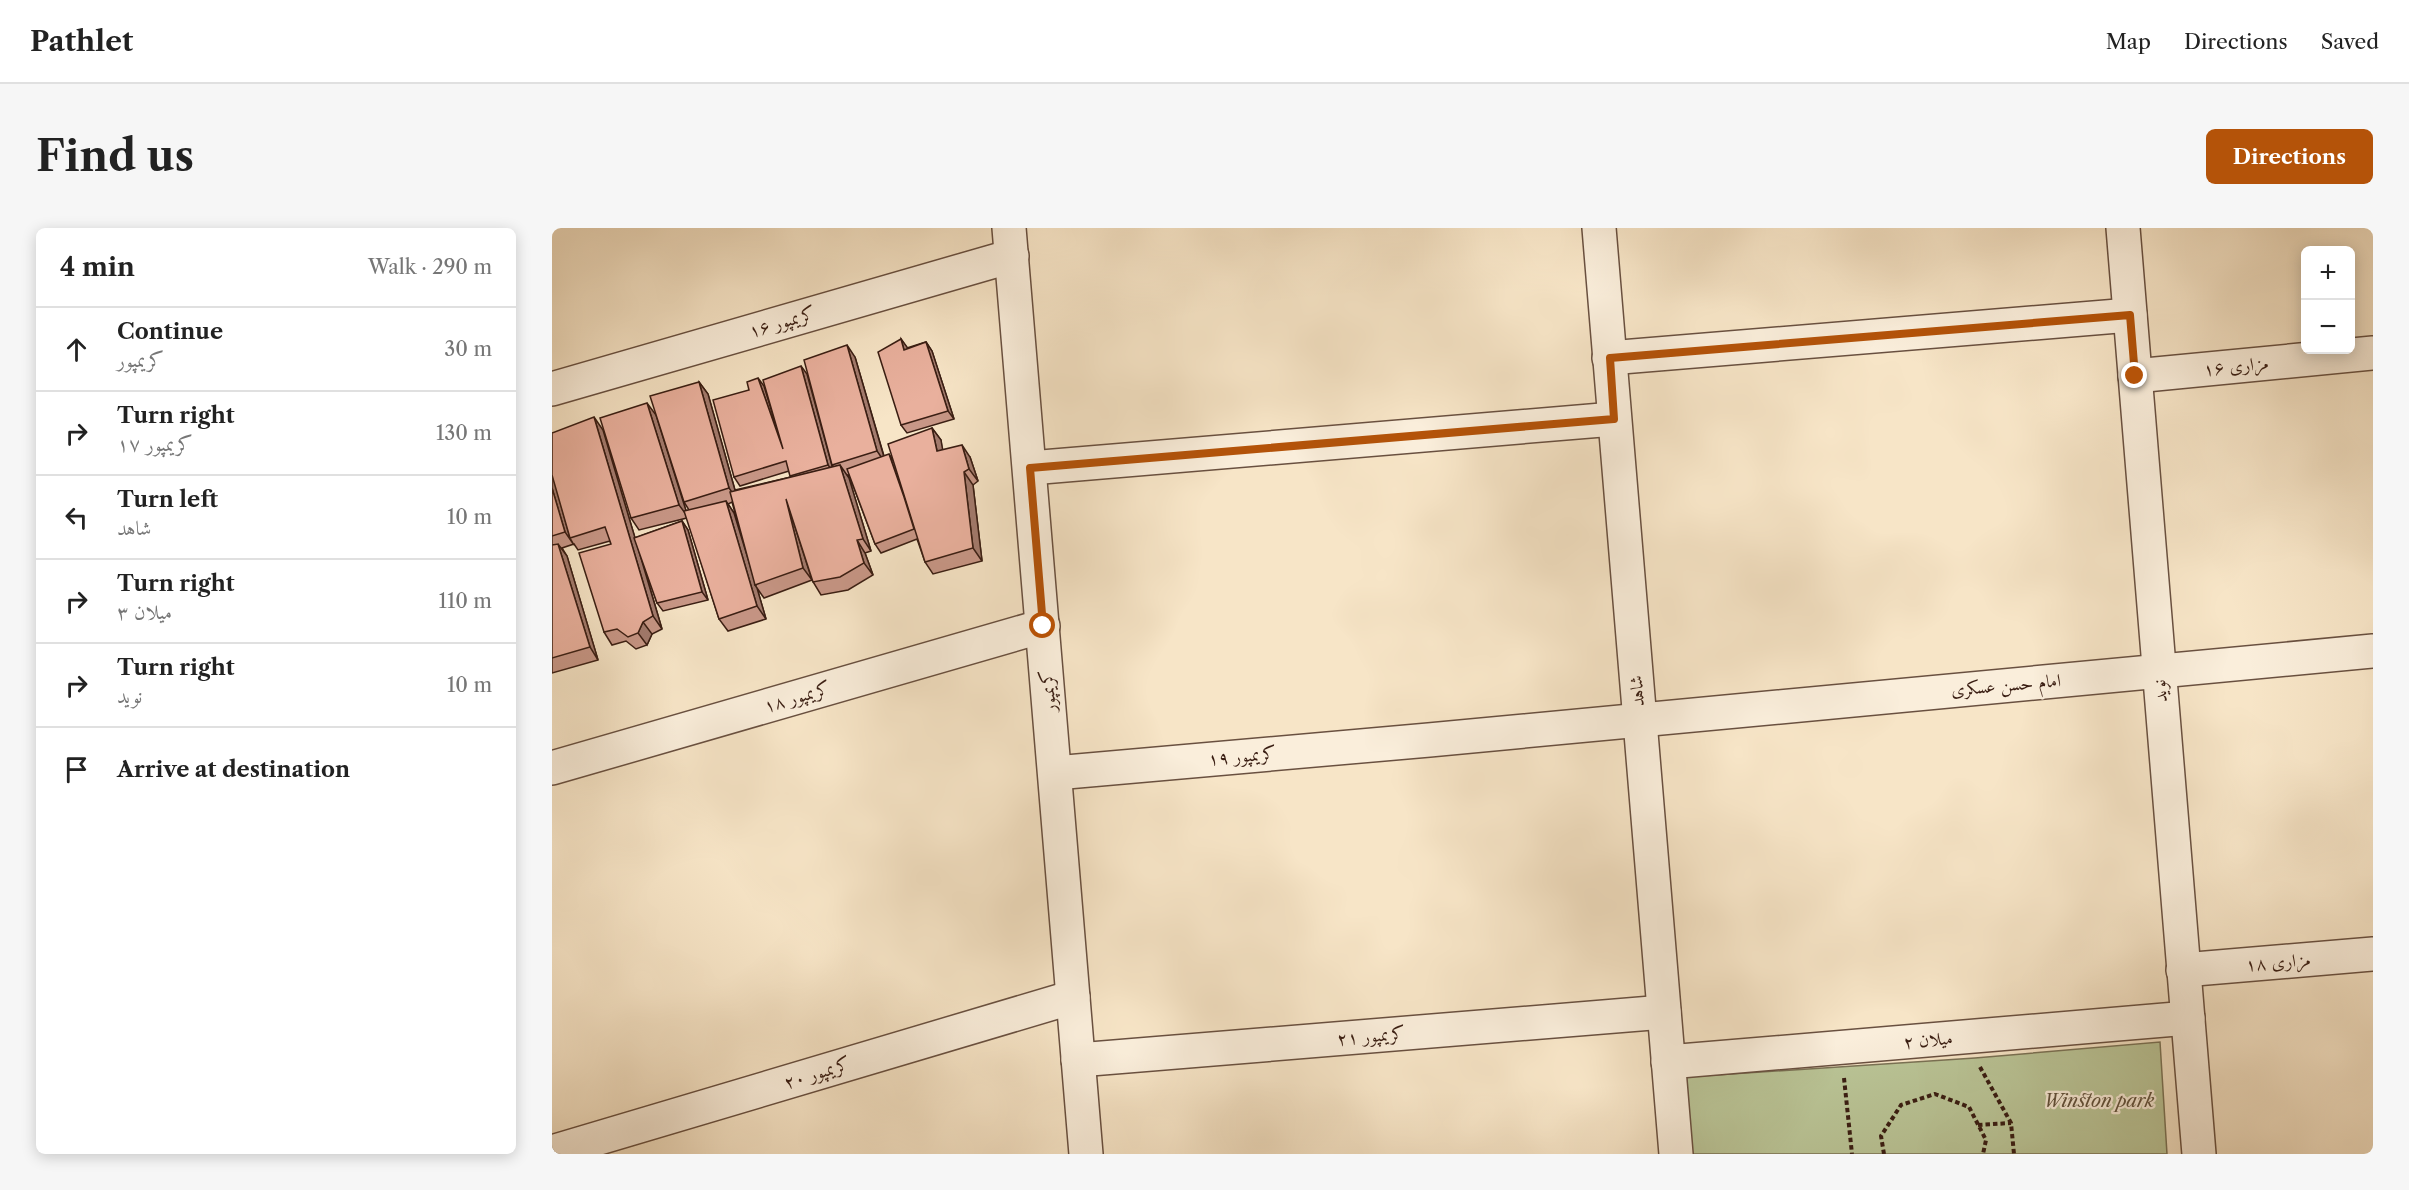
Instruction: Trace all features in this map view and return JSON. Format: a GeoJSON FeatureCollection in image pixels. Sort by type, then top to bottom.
{"type":"FeatureCollection","features":[{"type":"Feature","properties":{"kind":"street","name":"شاهد"},"geometry":{"type":"LineString","coordinates":[[1599,228],[1676,1154]]}},
{"type":"Feature","properties":{"kind":"street","name":"نوید"},"geometry":{"type":"LineString","coordinates":[[2123,228],[2199,1154]]}},
{"type":"Feature","properties":{"kind":"street","name":"کریمپور ۱۶"},"geometry":{"type":"LineString","coordinates":[[552,389],[1011,242]]}},
{"type":"Feature","properties":{"kind":"street","name":"کریمپور"},"geometry":{"type":"LineString","coordinates":[[1011,242],[1086,1154]]}},
{"type":"Feature","properties":{"kind":"street"},"geometry":{"type":"LineString","coordinates":[[1610,358],[2130,315]]}},
{"type":"Feature","properties":{"kind":"street","name":"مزاری ۱۶"},"geometry":{"type":"LineString","coordinates":[[2135,376],[2373,353]]}},
{"type":"Feature","properties":{"kind":"street"},"geometry":{"type":"LineString","coordinates":[[1030,468],[1614,419]]}},
{"type":"Feature","properties":{"kind":"street","name":"کریمپور ۱۸"},"geometry":{"type":"LineString","coordinates":[[552,768],[1043,626]]}},
{"type":"Feature","properties":{"kind":"street","name":"امام حسن عسکری"},"geometry":{"type":"LineString","coordinates":[[1429,740],[2373,651]]}},
{"type":"Feature","properties":{"kind":"street","name":"کریمپور ۱۹"},"geometry":{"type":"LineString","coordinates":[[1054,773],[1429,740]]}},
{"type":"Feature","properties":{"kind":"street","name":"مزاری ۱۸"},"geometry":{"type":"LineString","coordinates":[[2183,970],[2373,954]]}},
{"type":"Feature","properties":{"kind":"street","name":"کریمپور ۲۰"},"geometry":{"type":"LineString","coordinates":[[557,1151],[1073,997]]}},
{"type":"Feature","properties":{"kind":"street","name":"کریمپور ۲۱"},"geometry":{"type":"LineString","coordinates":[[1078,1060],[1664,1012]]}},
{"type":"Feature","properties":{"kind":"street","name":"میلان ۲"},"geometry":{"type":"LineString","coordinates":[[1668,1062],[2188,1018]]}},
{"type":"Feature","properties":{"kind":"path"},"geometry":{"type":"LineString","coordinates":[[1964,1037],[2011,1123],[2014,1154]]}},
{"type":"Feature","properties":{"kind":"path"},"geometry":{"type":"LineString","coordinates":[[1841,1047],[1852,1154]]}},
{"type":"Feature","properties":{"kind":"path"},"geometry":{"type":"LineString","coordinates":[[1884,1154],[1881,1136],[1901,1105],[1935,1094],[1969,1107],[1986,1140],[1983,1154]]}},
{"type":"Feature","properties":{"kind":"path"},"geometry":{"type":"LineString","coordinates":[[1978,1125],[2011,1123]]}},
{"type":"Feature","properties":{"kind":"green space","name":"Winston park"},"geometry":{"type":"Polygon","coordinates":[[[2160,1042],[2167,1154],[1692,1154],[1685,1077],[1975,1058],[2160,1042]]]}},
{"type":"Feature","properties":{"kind":"building"},"geometry":{"type":"Polygon","coordinates":[[[901,339],[904,350],[926,342],[948,411],[901,425],[878,352],[901,339]]]}},
{"type":"Feature","properties":{"kind":"building"},"geometry":{"type":"Polygon","coordinates":[[[847,345],[877,451],[832,465],[804,360],[847,345]]]}},
{"type":"Feature","properties":{"kind":"building"},"geometry":{"type":"Polygon","coordinates":[[[801,366],[828,465],[790,476],[786,461],[734,477],[713,400],[749,390],[747,382],[758,378],[783,449],[763,380],[801,366]]]}},
{"type":"Feature","properties":{"kind":"building"},"geometry":{"type":"Polygon","coordinates":[[[699,382],[729,488],[684,502],[650,396],[699,382]]]}},
{"type":"Feature","properties":{"kind":"building"},"geometry":{"type":"Polygon","coordinates":[[[647,403],[679,505],[631,518],[600,418],[647,403]]]}},
{"type":"Feature","properties":{"kind":"building"},"geometry":{"type":"Polygon","coordinates":[[[594,417],[653,616],[643,622],[638,633],[628,637],[617,629],[604,632],[579,553],[611,544],[605,527],[570,538],[552,475],[552,433],[594,417]]]}},
{"type":"Feature","properties":{"kind":"building"},"geometry":{"type":"Polygon","coordinates":[[[932,428],[937,451],[962,445],[969,469],[964,472],[973,548],[925,562],[888,444],[932,428]]]}},
{"type":"Feature","properties":{"kind":"building"},"geometry":{"type":"Polygon","coordinates":[[[889,454],[914,529],[875,544],[847,469],[889,454]]]}},
{"type":"Feature","properties":{"kind":"building"},"geometry":{"type":"Polygon","coordinates":[[[840,465],[863,539],[857,540],[864,563],[840,577],[813,582],[786,499],[803,568],[755,585],[730,492],[840,465]]]}},
{"type":"Feature","properties":{"kind":"building"},"geometry":{"type":"Polygon","coordinates":[[[552,488],[565,532],[552,536],[552,488]]]}},
{"type":"Feature","properties":{"kind":"building"},"geometry":{"type":"Polygon","coordinates":[[[726,501],[757,606],[719,619],[684,511],[726,501]]]}},
{"type":"Feature","properties":{"kind":"building"},"geometry":{"type":"Polygon","coordinates":[[[682,521],[702,592],[657,603],[634,538],[682,521]]]}},
{"type":"Feature","properties":{"kind":"building"},"geometry":{"type":"Polygon","coordinates":[[[558,544],[590,647],[552,658],[552,545],[558,544]]]}},
{"type":"Feature","properties":{"kind":"route"},"geometry":{"type":"LineString","coordinates":[[1043,626],[1030,468],[1614,419],[1610,358],[2130,315],[2135,376]]}}]}
